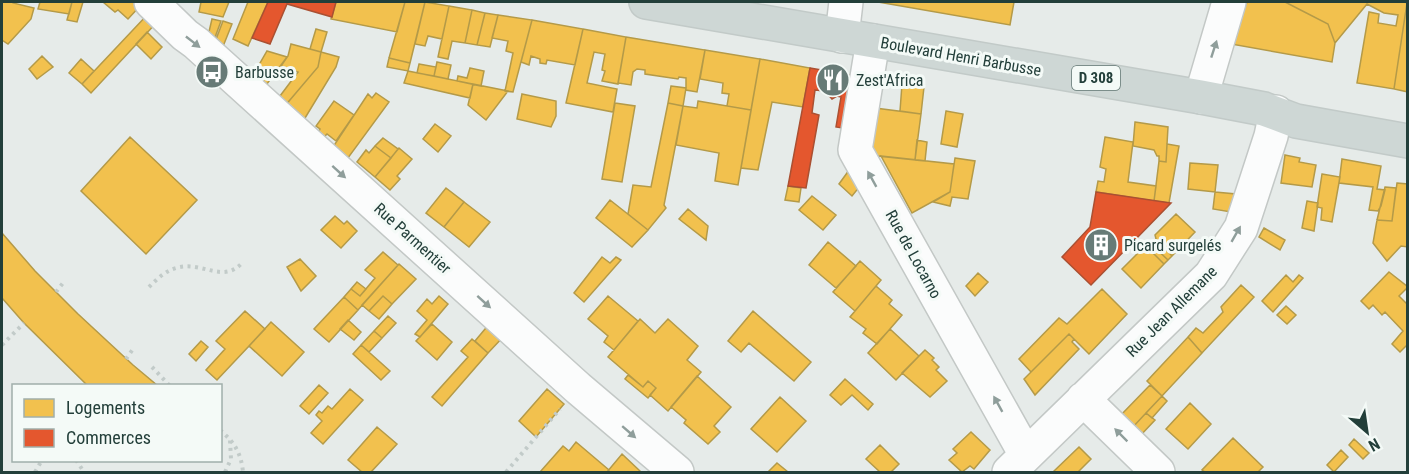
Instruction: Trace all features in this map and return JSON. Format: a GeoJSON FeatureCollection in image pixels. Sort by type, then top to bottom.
{"type":"FeatureCollection","features":[{"type":"Feature","properties":{"kind":"main road","name":"Boulevard Henri Barbusse"},"geometry":{"type":"LineString","coordinates":[[646,2],[1201,97],[1276,112],[1296,121],[1407,141]]}},
{"type":"Feature","properties":{"kind":"main road","name":"Boulevard Henri Barbusse"},"geometry":{"type":"LineString","coordinates":[[1276,112],[1300,107],[1318,107],[1407,121]]}},
{"type":"Feature","properties":{"kind":"street","name":"Rue Parmentier"},"geometry":{"type":"LineString","coordinates":[[151,2],[578,388],[677,472]]}},
{"type":"Feature","properties":{"kind":"street","name":"Rue de Locarno"},"geometry":{"type":"LineString","coordinates":[[846,2],[857,39],[855,150],[1017,464]]}},
{"type":"Feature","properties":{"kind":"street"},"geometry":{"type":"LineString","coordinates":[[1201,97],[1229,2]]}},
{"type":"Feature","properties":{"kind":"street","name":"Rue Jean Allemane"},"geometry":{"type":"LineString","coordinates":[[1017,464],[1211,274],[1241,228],[1271,136],[1276,112]]}},
{"type":"Feature","properties":{"kind":"street"},"geometry":{"type":"LineString","coordinates":[[1083,399],[1158,472]]}},
{"type":"Feature","properties":{"kind":"path"},"geometry":{"type":"LineString","coordinates":[[149,287],[158,277],[175,268],[193,266],[224,273],[231,272],[243,262]]}},
{"type":"Feature","properties":{"kind":"path"},"geometry":{"type":"LineString","coordinates":[[56,292],[63,284]]}},
{"type":"Feature","properties":{"kind":"path"},"geometry":{"type":"LineString","coordinates":[[2,345],[24,323]]}},
{"type":"Feature","properties":{"kind":"path"},"geometry":{"type":"LineString","coordinates":[[126,359],[133,349]]}},
{"type":"Feature","properties":{"kind":"path"},"geometry":{"type":"LineString","coordinates":[[152,368],[168,384]]}},
{"type":"Feature","properties":{"kind":"path"},"geometry":{"type":"LineString","coordinates":[[506,472],[578,388]]}},
{"type":"Feature","properties":{"kind":"path"},"geometry":{"type":"LineString","coordinates":[[222,432],[230,439],[242,458],[243,472]]}},
{"type":"Feature","properties":{"kind":"path"},"geometry":{"type":"LineString","coordinates":[[225,472],[231,459],[230,439]]}},
{"type":"Feature","properties":{"kind":"building: Logements"},"geometry":{"type":"Polygon","coordinates":[[[2,2],[13,2],[34,8],[31,19],[8,44],[2,40],[2,2]]]}},
{"type":"Feature","properties":{"kind":"building: Logements"},"geometry":{"type":"Polygon","coordinates":[[[40,2],[72,2],[69,14],[38,9],[40,2]]]}},
{"type":"Feature","properties":{"kind":"building: Logements"},"geometry":{"type":"Polygon","coordinates":[[[72,2],[83,2],[77,22],[67,20],[72,2]]]}},
{"type":"Feature","properties":{"kind":"building: Logements"},"geometry":{"type":"Polygon","coordinates":[[[103,2],[136,2],[140,6],[128,19],[118,10],[115,12],[103,2]]]}},
{"type":"Feature","properties":{"kind":"building: Logements"},"geometry":{"type":"Polygon","coordinates":[[[201,2],[229,2],[223,17],[199,12],[201,2]]]}},
{"type":"Feature","properties":{"kind":"building: Logements"},"geometry":{"type":"Polygon","coordinates":[[[248,2],[268,2],[248,46],[233,39],[248,2]]]}},
{"type":"Feature","properties":{"kind":"building: Logements"},"geometry":{"type":"Polygon","coordinates":[[[336,2],[405,2],[397,32],[331,19],[336,2]]]}},
{"type":"Feature","properties":{"kind":"building: Logements"},"geometry":{"type":"Polygon","coordinates":[[[405,2],[425,2],[410,63],[389,58],[405,2]]]}},
{"type":"Feature","properties":{"kind":"building: Logements"},"geometry":{"type":"Polygon","coordinates":[[[425,2],[449,6],[442,39],[428,36],[425,46],[415,44],[425,2]]]}},
{"type":"Feature","properties":{"kind":"building: Logements"},"geometry":{"type":"Polygon","coordinates":[[[878,2],[1014,2],[1010,25],[878,2]]]}},
{"type":"Feature","properties":{"kind":"building: Logements"},"geometry":{"type":"Polygon","coordinates":[[[1247,2],[1285,2],[1328,24],[1335,43],[1332,62],[1231,44],[1247,2]]]}},
{"type":"Feature","properties":{"kind":"building: Logements"},"geometry":{"type":"Polygon","coordinates":[[[1285,2],[1407,3],[1394,89],[1357,83],[1369,12],[1379,14],[1378,23],[1396,26],[1398,15],[1384,13],[1367,4],[1335,43],[1328,24],[1285,2]]]}},
{"type":"Feature","properties":{"kind":"building: Logements"},"geometry":{"type":"Polygon","coordinates":[[[1408,3],[1408,92],[1394,89],[1408,3]]]}},
{"type":"Feature","properties":{"kind":"building: Logements"},"geometry":{"type":"Polygon","coordinates":[[[449,6],[472,10],[465,43],[452,41],[448,59],[438,57],[449,6]]]}},
{"type":"Feature","properties":{"kind":"building: Logements"},"geometry":{"type":"Polygon","coordinates":[[[472,10],[485,13],[477,45],[465,43],[472,10]]]}},
{"type":"Feature","properties":{"kind":"building: Logements"},"geometry":{"type":"Polygon","coordinates":[[[485,13],[498,15],[490,47],[477,45],[485,13]]]}},
{"type":"Feature","properties":{"kind":"building: Logements"},"geometry":{"type":"Polygon","coordinates":[[[148,14],[157,22],[91,93],[82,84],[148,14]]]}},
{"type":"Feature","properties":{"kind":"building: Logements"},"geometry":{"type":"Polygon","coordinates":[[[498,15],[532,20],[513,92],[505,91],[513,53],[506,51],[508,41],[492,38],[498,15]]]}},
{"type":"Feature","properties":{"kind":"building: Logements"},"geometry":{"type":"Polygon","coordinates":[[[212,19],[221,21],[214,40],[208,36],[212,19]]]}},
{"type":"Feature","properties":{"kind":"building: Logements"},"geometry":{"type":"Polygon","coordinates":[[[532,20],[583,29],[575,65],[547,60],[546,64],[540,63],[540,59],[531,56],[529,65],[521,62],[532,20]]]}},
{"type":"Feature","properties":{"kind":"building: Logements"},"geometry":{"type":"Polygon","coordinates":[[[223,21],[232,24],[222,49],[215,42],[223,21]]]}},
{"type":"Feature","properties":{"kind":"building: Logements"},"geometry":{"type":"Polygon","coordinates":[[[316,29],[327,32],[321,52],[310,49],[316,29]]]}},
{"type":"Feature","properties":{"kind":"building: Logements"},"geometry":{"type":"Polygon","coordinates":[[[583,29],[626,37],[618,84],[602,81],[605,71],[602,70],[605,54],[594,52],[587,83],[617,89],[613,112],[566,103],[583,29]]]}},
{"type":"Feature","properties":{"kind":"building: Logements"},"geometry":{"type":"Polygon","coordinates":[[[147,32],[162,47],[151,59],[136,44],[147,32]]]}},
{"type":"Feature","properties":{"kind":"building: Logements"},"geometry":{"type":"Polygon","coordinates":[[[626,37],[705,50],[697,92],[686,90],[686,78],[645,74],[645,70],[637,69],[633,72],[631,85],[618,83],[626,37]]]}},
{"type":"Feature","properties":{"kind":"building: Logements"},"geometry":{"type":"Polygon","coordinates":[[[291,44],[321,52],[318,67],[284,107],[277,100],[298,72],[281,66],[288,56],[291,44]]]}},
{"type":"Feature","properties":{"kind":"building: Logements"},"geometry":{"type":"Polygon","coordinates":[[[705,50],[760,59],[751,110],[727,106],[729,94],[722,93],[723,83],[700,79],[705,50]]]}},
{"type":"Feature","properties":{"kind":"building: Logements"},"geometry":{"type":"Polygon","coordinates":[[[267,51],[287,57],[264,88],[252,77],[267,51]]]}},
{"type":"Feature","properties":{"kind":"building: Logements"},"geometry":{"type":"Polygon","coordinates":[[[321,52],[339,57],[336,67],[302,123],[284,107],[318,67],[321,52]]]}},
{"type":"Feature","properties":{"kind":"building: Logements"},"geometry":{"type":"Polygon","coordinates":[[[42,56],[53,67],[37,79],[29,69],[42,56]]]}},
{"type":"Feature","properties":{"kind":"building: Logements"},"geometry":{"type":"Polygon","coordinates":[[[389,58],[410,63],[408,71],[387,67],[389,58]]]}},
{"type":"Feature","properties":{"kind":"building: Logements"},"geometry":{"type":"Polygon","coordinates":[[[81,59],[94,71],[82,84],[69,73],[81,59]]]}},
{"type":"Feature","properties":{"kind":"building: Logements"},"geometry":{"type":"Polygon","coordinates":[[[760,59],[810,68],[803,107],[772,102],[758,170],[741,168],[760,59]]]}},
{"type":"Feature","properties":{"kind":"building: Logements"},"geometry":{"type":"Polygon","coordinates":[[[437,62],[451,65],[448,79],[434,76],[437,62]]]}},
{"type":"Feature","properties":{"kind":"building: Logements"},"geometry":{"type":"Polygon","coordinates":[[[419,64],[436,67],[434,76],[417,73],[419,64]]]}},
{"type":"Feature","properties":{"kind":"building: Logements"},"geometry":{"type":"Polygon","coordinates":[[[470,68],[484,71],[481,86],[457,81],[458,76],[467,78],[470,68]]]}},
{"type":"Feature","properties":{"kind":"building: Logements"},"geometry":{"type":"Polygon","coordinates":[[[408,71],[473,84],[470,98],[404,83],[408,71]]]}},
{"type":"Feature","properties":{"kind":"building: Logements"},"geometry":{"type":"Polygon","coordinates":[[[473,84],[508,91],[486,120],[468,105],[473,84]]]}},
{"type":"Feature","properties":{"kind":"building: Logements"},"geometry":{"type":"Polygon","coordinates":[[[902,84],[924,87],[921,114],[900,111],[902,84]]]}},
{"type":"Feature","properties":{"kind":"building: Logements"},"geometry":{"type":"Polygon","coordinates":[[[671,86],[686,88],[683,106],[668,103],[671,86]]]}},
{"type":"Feature","properties":{"kind":"building: Logements"},"geometry":{"type":"Polygon","coordinates":[[[376,93],[389,102],[345,162],[331,150],[368,94],[372,98],[376,93]]]}},
{"type":"Feature","properties":{"kind":"building: Logements"},"geometry":{"type":"Polygon","coordinates":[[[522,94],[556,101],[556,116],[551,127],[517,119],[522,94]]]}},
{"type":"Feature","properties":{"kind":"building: Logements"},"geometry":{"type":"Polygon","coordinates":[[[334,101],[354,115],[336,141],[327,134],[324,137],[318,133],[320,129],[316,126],[334,101]]]}},
{"type":"Feature","properties":{"kind":"building: Logements"},"geometry":{"type":"Polygon","coordinates":[[[698,101],[751,110],[738,185],[715,181],[719,153],[676,145],[683,106],[697,108],[698,101]]]}},
{"type":"Feature","properties":{"kind":"building: Logements"},"geometry":{"type":"Polygon","coordinates":[[[615,103],[635,106],[622,182],[602,179],[615,103]]]}},
{"type":"Feature","properties":{"kind":"building: Logements"},"geometry":{"type":"Polygon","coordinates":[[[668,103],[683,106],[664,205],[666,208],[648,230],[628,214],[633,185],[651,187],[668,103]]]}},
{"type":"Feature","properties":{"kind":"building: Logements"},"geometry":{"type":"Polygon","coordinates":[[[875,108],[921,114],[915,160],[868,155],[875,108]]]}},
{"type":"Feature","properties":{"kind":"building: Logements"},"geometry":{"type":"Polygon","coordinates":[[[946,111],[963,114],[957,147],[941,144],[946,111]]]}},
{"type":"Feature","properties":{"kind":"building: Logements"},"geometry":{"type":"Polygon","coordinates":[[[1135,122],[1168,127],[1166,162],[1159,161],[1159,156],[1154,150],[1133,146],[1135,122]]]}},
{"type":"Feature","properties":{"kind":"building: Logements"},"geometry":{"type":"Polygon","coordinates":[[[435,124],[451,136],[438,152],[423,139],[435,124]]]}},
{"type":"Feature","properties":{"kind":"building: Logements"},"geometry":{"type":"Polygon","coordinates":[[[130,137],[197,200],[146,254],[81,191],[130,137]]]}},
{"type":"Feature","properties":{"kind":"building: Logements"},"geometry":{"type":"Polygon","coordinates":[[[1105,137],[1133,142],[1128,182],[1156,186],[1154,201],[1096,192],[1098,181],[1104,182],[1106,169],[1100,167],[1105,137]]]}},
{"type":"Feature","properties":{"kind":"building: Logements"},"geometry":{"type":"Polygon","coordinates":[[[383,138],[398,149],[391,158],[375,146],[383,138]]]}},
{"type":"Feature","properties":{"kind":"building: Logements"},"geometry":{"type":"Polygon","coordinates":[[[917,140],[927,142],[925,161],[915,160],[917,140]]]}},
{"type":"Feature","properties":{"kind":"building: Logements"},"geometry":{"type":"Polygon","coordinates":[[[1167,144],[1179,146],[1169,203],[1154,201],[1159,161],[1166,162],[1167,144]]]}},
{"type":"Feature","properties":{"kind":"building: Logements"},"geometry":{"type":"Polygon","coordinates":[[[375,146],[391,158],[375,177],[357,162],[366,150],[369,153],[375,146]]]}},
{"type":"Feature","properties":{"kind":"building: Logements"},"geometry":{"type":"Polygon","coordinates":[[[399,148],[412,159],[397,176],[400,179],[390,190],[375,177],[399,148]]]}},
{"type":"Feature","properties":{"kind":"building: Logements"},"geometry":{"type":"Polygon","coordinates":[[[1285,155],[1300,158],[1299,162],[1316,165],[1312,187],[1281,183],[1285,155]]]}},
{"type":"Feature","properties":{"kind":"building: Logements"},"geometry":{"type":"Polygon","coordinates":[[[881,156],[954,164],[950,192],[912,213],[881,156]]]}},
{"type":"Feature","properties":{"kind":"building: Logements"},"geometry":{"type":"Polygon","coordinates":[[[955,158],[975,161],[968,199],[952,197],[950,206],[933,202],[950,192],[955,158]]]}},
{"type":"Feature","properties":{"kind":"building: Logements"},"geometry":{"type":"Polygon","coordinates":[[[1342,159],[1381,166],[1377,189],[1385,190],[1378,211],[1369,210],[1373,187],[1339,183],[1342,159]]]}},
{"type":"Feature","properties":{"kind":"building: Logements"},"geometry":{"type":"Polygon","coordinates":[[[855,162],[865,180],[852,196],[839,184],[855,162]]]}},
{"type":"Feature","properties":{"kind":"building: Logements"},"geometry":{"type":"Polygon","coordinates":[[[1190,163],[1218,165],[1215,192],[1188,189],[1190,163]]]}},
{"type":"Feature","properties":{"kind":"building: Logements"},"geometry":{"type":"Polygon","coordinates":[[[1322,174],[1340,177],[1332,222],[1321,220],[1322,208],[1317,207],[1322,174]]]}},
{"type":"Feature","properties":{"kind":"building: Logements"},"geometry":{"type":"Polygon","coordinates":[[[1397,183],[1408,184],[1408,247],[1401,246],[1387,261],[1373,243],[1377,220],[1392,221],[1397,183]]]}},
{"type":"Feature","properties":{"kind":"building: Logements"},"geometry":{"type":"Polygon","coordinates":[[[788,186],[801,188],[799,202],[785,200],[788,186]]]}},
{"type":"Feature","properties":{"kind":"building: Logements"},"geometry":{"type":"Polygon","coordinates":[[[1385,187],[1396,188],[1392,221],[1377,220],[1385,187]]]}},
{"type":"Feature","properties":{"kind":"building: Logements"},"geometry":{"type":"Polygon","coordinates":[[[446,188],[464,202],[444,227],[426,213],[446,188]]]}},
{"type":"Feature","properties":{"kind":"building: Logements"},"geometry":{"type":"Polygon","coordinates":[[[1215,192],[1236,194],[1231,212],[1213,209],[1215,192]]]}},
{"type":"Feature","properties":{"kind":"building: Logements"},"geometry":{"type":"Polygon","coordinates":[[[812,196],[836,215],[823,230],[799,210],[812,196]]]}},
{"type":"Feature","properties":{"kind":"building: Logements"},"geometry":{"type":"Polygon","coordinates":[[[610,200],[648,230],[632,247],[596,218],[610,200]]]}},
{"type":"Feature","properties":{"kind":"building: Logements"},"geometry":{"type":"Polygon","coordinates":[[[1307,201],[1318,203],[1314,231],[1302,228],[1307,201]]]}},
{"type":"Feature","properties":{"kind":"building: Logements"},"geometry":{"type":"Polygon","coordinates":[[[464,202],[490,222],[469,247],[444,227],[464,202]]]}},
{"type":"Feature","properties":{"kind":"building: Logements"},"geometry":{"type":"Polygon","coordinates":[[[688,209],[708,226],[706,240],[679,219],[688,209]]]}},
{"type":"Feature","properties":{"kind":"building: Logements"},"geometry":{"type":"Polygon","coordinates":[[[1176,214],[1195,232],[1172,256],[1155,235],[1176,214]]]}},
{"type":"Feature","properties":{"kind":"building: Logements"},"geometry":{"type":"Polygon","coordinates":[[[335,216],[344,224],[347,221],[357,231],[341,248],[321,230],[335,216]]]}},
{"type":"Feature","properties":{"kind":"building: Logements"},"geometry":{"type":"Polygon","coordinates":[[[1264,228],[1285,240],[1280,250],[1259,237],[1264,228]]]}},
{"type":"Feature","properties":{"kind":"building: Logements"},"geometry":{"type":"Polygon","coordinates":[[[2,233],[35,271],[78,314],[156,384],[86,384],[2,298],[2,233]]]}},
{"type":"Feature","properties":{"kind":"building: Logements"},"geometry":{"type":"Polygon","coordinates":[[[1156,239],[1172,256],[1168,260],[1151,244],[1156,239]]]}},
{"type":"Feature","properties":{"kind":"building: Logements"},"geometry":{"type":"Polygon","coordinates":[[[828,242],[856,266],[836,288],[809,265],[828,242]]]}},
{"type":"Feature","properties":{"kind":"building: Logements"},"geometry":{"type":"Polygon","coordinates":[[[1151,244],[1168,260],[1164,264],[1147,247],[1151,244]]]}},
{"type":"Feature","properties":{"kind":"building: Logements"},"geometry":{"type":"Polygon","coordinates":[[[1147,247],[1164,264],[1141,288],[1122,269],[1142,249],[1147,247]]]}},
{"type":"Feature","properties":{"kind":"building: Logements"},"geometry":{"type":"Polygon","coordinates":[[[383,252],[398,265],[358,310],[344,297],[351,289],[360,296],[375,278],[365,270],[383,252]]]}},
{"type":"Feature","properties":{"kind":"building: Logements"},"geometry":{"type":"Polygon","coordinates":[[[602,257],[610,263],[616,257],[621,260],[584,302],[574,293],[602,257]]]}},
{"type":"Feature","properties":{"kind":"building: Logements"},"geometry":{"type":"Polygon","coordinates":[[[300,259],[316,276],[301,291],[287,267],[300,259]]]}},
{"type":"Feature","properties":{"kind":"building: Logements"},"geometry":{"type":"Polygon","coordinates":[[[860,261],[881,280],[855,311],[833,292],[860,261]]]}},
{"type":"Feature","properties":{"kind":"building: Logements"},"geometry":{"type":"Polygon","coordinates":[[[399,264],[416,279],[392,304],[383,296],[369,311],[362,305],[399,264]]]}},
{"type":"Feature","properties":{"kind":"building: Logements"},"geometry":{"type":"Polygon","coordinates":[[[1389,272],[1408,287],[1399,296],[1408,305],[1408,344],[1400,352],[1392,344],[1403,331],[1385,312],[1382,315],[1373,305],[1369,309],[1361,301],[1389,272]]]}},
{"type":"Feature","properties":{"kind":"building: Logements"},"geometry":{"type":"Polygon","coordinates":[[[978,273],[988,282],[975,296],[966,286],[978,273]]]}},
{"type":"Feature","properties":{"kind":"building: Logements"},"geometry":{"type":"Polygon","coordinates":[[[1286,275],[1293,282],[1299,275],[1303,278],[1273,312],[1262,301],[1286,275]]]}},
{"type":"Feature","properties":{"kind":"building: Logements"},"geometry":{"type":"Polygon","coordinates":[[[357,282],[366,289],[360,296],[351,289],[357,282]]]}},
{"type":"Feature","properties":{"kind":"building: Logements"},"geometry":{"type":"Polygon","coordinates":[[[1241,285],[1254,297],[1202,353],[1188,337],[1196,328],[1203,333],[1223,312],[1221,307],[1241,285]]]}},
{"type":"Feature","properties":{"kind":"building: Logements"},"geometry":{"type":"Polygon","coordinates":[[[876,286],[892,300],[889,304],[902,315],[877,344],[863,333],[866,329],[850,317],[876,286]]]}},
{"type":"Feature","properties":{"kind":"building: Logements"},"geometry":{"type":"Polygon","coordinates":[[[1102,289],[1127,314],[1089,354],[1069,334],[1031,372],[1019,359],[1059,318],[1067,324],[1102,289]]]}},
{"type":"Feature","properties":{"kind":"building: Logements"},"geometry":{"type":"Polygon","coordinates":[[[383,296],[392,304],[379,319],[369,311],[383,296]]]}},
{"type":"Feature","properties":{"kind":"building: Logements"},"geometry":{"type":"Polygon","coordinates":[[[439,296],[448,304],[420,337],[415,334],[427,320],[417,311],[427,299],[432,304],[439,296]]]}},
{"type":"Feature","properties":{"kind":"building: Logements"},"geometry":{"type":"Polygon","coordinates":[[[608,296],[638,321],[614,350],[604,342],[608,336],[588,319],[608,296]]]}},
{"type":"Feature","properties":{"kind":"building: Logements"},"geometry":{"type":"Polygon","coordinates":[[[344,297],[358,310],[329,342],[314,329],[344,297]]]}},
{"type":"Feature","properties":{"kind":"building: Logements"},"geometry":{"type":"Polygon","coordinates":[[[1286,306],[1296,315],[1287,324],[1277,315],[1286,306]]]}},
{"type":"Feature","properties":{"kind":"building: Logements"},"geometry":{"type":"Polygon","coordinates":[[[245,311],[265,329],[217,380],[206,370],[225,349],[216,341],[245,311]]]}},
{"type":"Feature","properties":{"kind":"building: Logements"},"geometry":{"type":"Polygon","coordinates":[[[753,311],[811,362],[794,381],[749,343],[741,352],[728,341],[753,311]]]}},
{"type":"Feature","properties":{"kind":"building: Logements"},"geometry":{"type":"Polygon","coordinates":[[[388,316],[396,323],[382,338],[374,331],[388,316]]]}},
{"type":"Feature","properties":{"kind":"building: Logements"},"geometry":{"type":"Polygon","coordinates":[[[640,319],[655,333],[668,319],[698,346],[687,360],[701,372],[668,411],[650,395],[656,388],[648,381],[643,387],[608,357],[640,319]]]}},
{"type":"Feature","properties":{"kind":"building: Logements"},"geometry":{"type":"Polygon","coordinates":[[[348,320],[361,332],[354,340],[340,329],[348,320]]]}},
{"type":"Feature","properties":{"kind":"building: Logements"},"geometry":{"type":"Polygon","coordinates":[[[271,322],[304,352],[282,376],[249,346],[271,322]]]}},
{"type":"Feature","properties":{"kind":"building: Logements"},"geometry":{"type":"Polygon","coordinates":[[[490,323],[504,336],[488,353],[475,341],[490,323]]]}},
{"type":"Feature","properties":{"kind":"building: Logements"},"geometry":{"type":"Polygon","coordinates":[[[432,324],[452,342],[437,360],[416,341],[432,324]]]}},
{"type":"Feature","properties":{"kind":"building: Logements"},"geometry":{"type":"Polygon","coordinates":[[[890,329],[919,356],[896,380],[868,353],[890,329]]]}},
{"type":"Feature","properties":{"kind":"building: Logements"},"geometry":{"type":"Polygon","coordinates":[[[374,331],[382,338],[369,352],[361,345],[374,331]]]}},
{"type":"Feature","properties":{"kind":"building: Logements"},"geometry":{"type":"Polygon","coordinates":[[[1069,334],[1074,339],[1072,342],[1079,349],[1035,395],[1024,379],[1069,334]]]}},
{"type":"Feature","properties":{"kind":"building: Logements"},"geometry":{"type":"Polygon","coordinates":[[[1188,337],[1202,353],[1162,396],[1147,381],[1188,337]]]}},
{"type":"Feature","properties":{"kind":"building: Logements"},"geometry":{"type":"Polygon","coordinates":[[[472,339],[488,353],[442,406],[432,397],[468,357],[461,351],[472,339]]]}},
{"type":"Feature","properties":{"kind":"building: Logements"},"geometry":{"type":"Polygon","coordinates":[[[201,341],[208,347],[196,361],[189,354],[201,341]]]}},
{"type":"Feature","properties":{"kind":"building: Logements"},"geometry":{"type":"Polygon","coordinates":[[[361,345],[390,371],[381,380],[353,354],[361,345]]]}},
{"type":"Feature","properties":{"kind":"building: Logements"},"geometry":{"type":"Polygon","coordinates":[[[925,350],[934,358],[932,360],[939,367],[936,370],[947,381],[930,397],[902,373],[925,350]]]}},
{"type":"Feature","properties":{"kind":"building: Logements"},"geometry":{"type":"Polygon","coordinates":[[[628,375],[643,387],[648,381],[656,388],[648,398],[625,379],[628,375]]]}},
{"type":"Feature","properties":{"kind":"building: Logements"},"geometry":{"type":"Polygon","coordinates":[[[697,376],[731,407],[714,426],[720,432],[708,444],[684,423],[686,420],[671,407],[697,376]]]}},
{"type":"Feature","properties":{"kind":"building: Logements"},"geometry":{"type":"Polygon","coordinates":[[[845,379],[873,404],[868,410],[852,395],[841,405],[830,395],[845,379]]]}},
{"type":"Feature","properties":{"kind":"building: Logements"},"geometry":{"type":"Polygon","coordinates":[[[319,385],[328,393],[309,414],[300,406],[319,385]]]}},
{"type":"Feature","properties":{"kind":"building: Logements"},"geometry":{"type":"Polygon","coordinates":[[[1150,385],[1162,396],[1132,428],[1120,416],[1150,385]]]}},
{"type":"Feature","properties":{"kind":"building: Logements"},"geometry":{"type":"Polygon","coordinates":[[[350,389],[363,400],[323,444],[311,433],[322,421],[316,415],[319,411],[322,413],[328,406],[332,409],[350,389]]]}},
{"type":"Feature","properties":{"kind":"building: Logements"},"geometry":{"type":"Polygon","coordinates":[[[547,389],[564,404],[536,437],[519,421],[547,389]]]}},
{"type":"Feature","properties":{"kind":"building: Logements"},"geometry":{"type":"Polygon","coordinates":[[[1162,396],[1167,401],[1152,418],[1146,413],[1162,396]]]}},
{"type":"Feature","properties":{"kind":"building: Logements"},"geometry":{"type":"Polygon","coordinates":[[[780,397],[806,421],[777,452],[751,429],[780,397]]]}},
{"type":"Feature","properties":{"kind":"building: Logements"},"geometry":{"type":"Polygon","coordinates":[[[1190,403],[1211,424],[1188,449],[1166,429],[1190,403]]]}},
{"type":"Feature","properties":{"kind":"building: Logements"},"geometry":{"type":"Polygon","coordinates":[[[1146,413],[1155,420],[1140,436],[1132,428],[1146,413]]]}},
{"type":"Feature","properties":{"kind":"building: Logements"},"geometry":{"type":"Polygon","coordinates":[[[377,427],[397,444],[371,472],[362,472],[348,460],[377,427]]]}},
{"type":"Feature","properties":{"kind":"building: Logements"},"geometry":{"type":"Polygon","coordinates":[[[971,432],[990,450],[974,469],[970,466],[962,472],[949,460],[957,453],[953,449],[971,432]]]}},
{"type":"Feature","properties":{"kind":"building: Logements"},"geometry":{"type":"Polygon","coordinates":[[[1233,438],[1263,467],[1258,472],[1205,472],[1202,470],[1233,438]]]}},
{"type":"Feature","properties":{"kind":"building: Logements"},"geometry":{"type":"Polygon","coordinates":[[[1354,439],[1369,453],[1363,459],[1349,445],[1354,439]]]}},
{"type":"Feature","properties":{"kind":"building: Logements"},"geometry":{"type":"Polygon","coordinates":[[[576,442],[609,470],[607,472],[540,472],[563,446],[569,451],[576,442]]]}},
{"type":"Feature","properties":{"kind":"building: Logements"},"geometry":{"type":"Polygon","coordinates":[[[880,445],[899,464],[891,472],[880,472],[866,459],[880,445]]]}},
{"type":"Feature","properties":{"kind":"building: Logements"},"geometry":{"type":"Polygon","coordinates":[[[1079,447],[1091,459],[1078,472],[1053,472],[1079,447]]]}},
{"type":"Feature","properties":{"kind":"building: Logements"},"geometry":{"type":"Polygon","coordinates":[[[1341,450],[1348,457],[1334,472],[1327,465],[1341,450]]]}},
{"type":"Feature","properties":{"kind":"building: Logements"},"geometry":{"type":"Polygon","coordinates":[[[622,454],[641,472],[607,472],[622,454]]]}},
{"type":"Feature","properties":{"kind":"building: Logements"},"geometry":{"type":"Polygon","coordinates":[[[777,463],[788,472],[768,472],[777,463]]]}},
{"type":"Feature","properties":{"kind":"building: Commerces"},"geometry":{"type":"Polygon","coordinates":[[[268,2],[336,2],[332,17],[287,4],[270,44],[252,38],[268,2]]]}},
{"type":"Feature","properties":{"kind":"building: Commerces"},"geometry":{"type":"Polygon","coordinates":[[[810,68],[857,76],[848,129],[836,127],[841,97],[837,96],[832,99],[825,91],[815,90],[812,113],[819,115],[806,188],[788,186],[810,68]]]}},
{"type":"Feature","properties":{"kind":"building: Commerces","name":"Picard surgelés"},"geometry":{"type":"Polygon","coordinates":[[[1096,192],[1171,203],[1091,285],[1062,257],[1090,227],[1096,192]]]}},
{"type":"Feature","properties":{"kind":"place","name":"Barbusse"},"geometry":{"type":"Point","coordinates":[212,72]}},
{"type":"Feature","properties":{"kind":"place","name":"Zest'Africa"},"geometry":{"type":"Point","coordinates":[833,80]}},
{"type":"Feature","properties":{"kind":"place","name":"Picard surgelés"},"geometry":{"type":"Point","coordinates":[1101,245]}}]}
